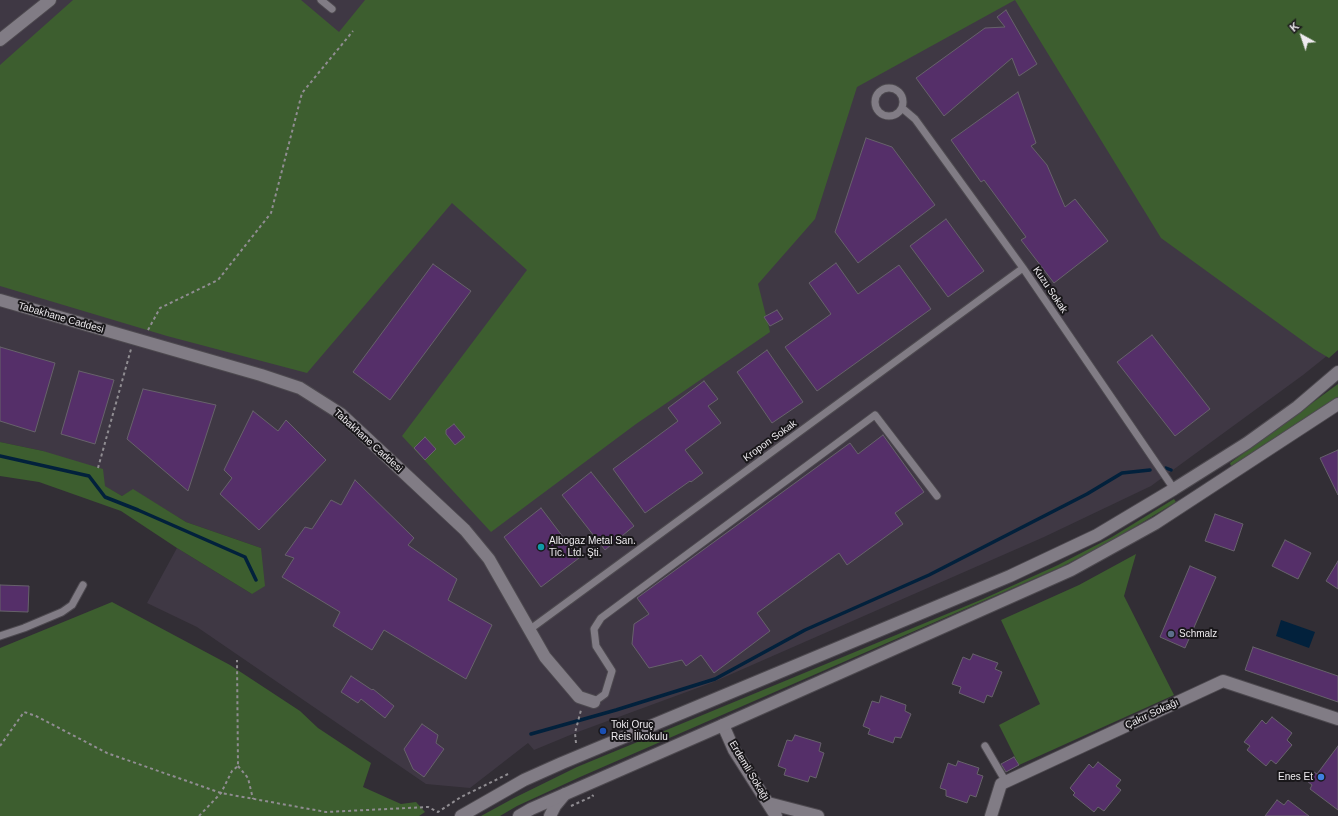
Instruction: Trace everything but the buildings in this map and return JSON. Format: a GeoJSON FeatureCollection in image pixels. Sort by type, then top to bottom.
{"type":"FeatureCollection","features":[{"type":"Feature","properties":{"kind":"main road"},"geometry":{"type":"LineString","coordinates":[[0,40],[50,0]]}},
{"type":"Feature","properties":{"kind":"main road","name":"Tabakhane Caddesi"},"geometry":{"type":"LineString","coordinates":[[0,300],[261,375],[300,388],[341,414],[465,530],[489,559],[545,657],[579,697]]}},
{"type":"Feature","properties":{"kind":"main road"},"geometry":{"type":"LineString","coordinates":[[461,816],[524,780],[562,763],[960,597],[1056,555],[1097,535],[1174,489],[1259,434],[1297,407],[1338,372]]}},
{"type":"Feature","properties":{"kind":"main road"},"geometry":{"type":"LineString","coordinates":[[519,816],[531,809],[1070,570],[1156,522],[1338,404]]}},
{"type":"Feature","properties":{"kind":"main road","name":"Çakır Sokağı"},"geometry":{"type":"LineString","coordinates":[[1006,782],[1223,681],[1338,719]]}},
{"type":"Feature","properties":{"kind":"main road"},"geometry":{"type":"LineString","coordinates":[[579,697],[594,702]]}},
{"type":"Feature","properties":{"kind":"main road","name":"Erdemli Sokağı"},"geometry":{"type":"LineString","coordinates":[[723,725],[734,750],[776,816]]}},
{"type":"Feature","properties":{"kind":"main road"},"geometry":{"type":"LineString","coordinates":[[991,816],[1001,784],[1006,782]]}},
{"type":"Feature","properties":{"kind":"main road"},"geometry":{"type":"LineString","coordinates":[[550,816],[555,806],[565,794]]}},
{"type":"Feature","properties":{"kind":"main road"},"geometry":{"type":"LineString","coordinates":[[768,803],[818,816]]}},
{"type":"Feature","properties":{"kind":"lane"},"geometry":{"type":"LineString","coordinates":[[321,0],[332,9]]}},
{"type":"Feature","properties":{"kind":"lane","name":"Kuzu Sokak"},"geometry":{"type":"LineString","coordinates":[[902,108],[915,119],[1023,268],[1174,489]]}},
{"type":"Feature","properties":{"kind":"lane","name":"Kropon Sokak"},"geometry":{"type":"LineString","coordinates":[[529,630],[1023,268]]}},
{"type":"Feature","properties":{"kind":"lane"},"geometry":{"type":"LineString","coordinates":[[594,702],[605,694],[612,671],[596,646],[594,629],[601,618],[875,415],[937,496]]}},
{"type":"Feature","properties":{"kind":"lane"},"geometry":{"type":"LineString","coordinates":[[0,636],[24,628],[62,612],[72,605],[83,585]]}},
{"type":"Feature","properties":{"kind":"lane"},"geometry":{"type":"LineString","coordinates":[[985,746],[1006,782]]}},
{"type":"Feature","properties":{"kind":"path"},"geometry":{"type":"LineString","coordinates":[[98,468],[138,340],[160,308],[218,280],[271,213],[302,93],[353,31]]}},
{"type":"Feature","properties":{"kind":"path"},"geometry":{"type":"LineString","coordinates":[[237,660],[238,766],[248,778],[253,799]]}},
{"type":"Feature","properties":{"kind":"path"},"geometry":{"type":"LineString","coordinates":[[576,743],[575,733],[581,710],[579,697]]}},
{"type":"Feature","properties":{"kind":"path"},"geometry":{"type":"LineString","coordinates":[[0,746],[24,712],[36,716],[107,753],[221,793],[326,812],[428,807],[438,812],[461,797],[515,771]]}},
{"type":"Feature","properties":{"kind":"path"},"geometry":{"type":"LineString","coordinates":[[198,816],[221,793],[232,771],[238,766]]}},
{"type":"Feature","properties":{"kind":"shaded area"},"geometry":{"type":"Polygon","coordinates":[[[0,0],[1338,0],[1338,347],[1303,375],[1151,486],[1044,537],[711,683],[575,733],[534,750],[528,743],[470,788],[426,784],[197,627],[147,603],[177,548],[252,594],[261,548],[186,522],[133,490],[122,496],[43,451],[0,442],[0,0]]]}},
{"type":"Feature","properties":{"kind":"green space"},"geometry":{"type":"Polygon","coordinates":[[[73,0],[301,0],[339,32],[365,0],[1015,0],[857,87],[815,219],[758,284],[770,332],[636,424],[491,532],[402,436],[527,270],[452,203],[307,373],[167,336],[0,286],[0,65],[73,0]]]}},
{"type":"Feature","properties":{"kind":"green space"},"geometry":{"type":"Polygon","coordinates":[[[1015,0],[1338,0],[1338,350],[1329,358],[1314,349],[1161,238],[1015,0]]]}},
{"type":"Feature","properties":{"kind":"green space"},"geometry":{"type":"Polygon","coordinates":[[[1338,384],[1338,405],[1231,466],[1230,463],[1338,384]]]}},
{"type":"Feature","properties":{"kind":"green space"},"geometry":{"type":"Polygon","coordinates":[[[0,442],[43,451],[103,469],[105,486],[122,496],[133,489],[186,522],[261,548],[265,586],[252,594],[177,548],[121,511],[39,482],[0,476],[0,442]]]}},
{"type":"Feature","properties":{"kind":"green space"},"geometry":{"type":"Polygon","coordinates":[[[1174,499],[1176,502],[1113,540],[1061,567],[580,777],[517,806],[500,816],[481,816],[577,767],[983,599],[1058,565],[1112,537],[1174,499]]]}},
{"type":"Feature","properties":{"kind":"green space"},"geometry":{"type":"Polygon","coordinates":[[[1136,554],[1124,596],[1174,695],[1019,765],[999,725],[1040,704],[1001,620],[1079,585],[1136,554]]]}},
{"type":"Feature","properties":{"kind":"green space"},"geometry":{"type":"Polygon","coordinates":[[[112,602],[230,665],[300,711],[318,728],[371,763],[363,787],[401,804],[416,802],[425,812],[419,816],[0,816],[0,648],[112,602]]]}},
{"type":"Feature","properties":{"kind":"water"},"geometry":{"type":"Polygon","coordinates":[[[1281,620],[1315,632],[1309,648],[1276,636],[1281,620]]]}},
{"type":"Feature","properties":{"kind":"waterway"},"geometry":{"type":"LineString","coordinates":[[0,456],[89,476],[105,497],[245,557],[256,580]]}},
{"type":"Feature","properties":{"kind":"waterway"},"geometry":{"type":"LineString","coordinates":[[1166,468],[1171,470]]}},
{"type":"Feature","properties":{"kind":"waterway"},"geometry":{"type":"LineString","coordinates":[[531,734],[616,710],[715,679],[805,630],[929,575],[1087,494],[1122,473],[1150,470]]}},
{"type":"Feature","properties":{"kind":"place","name":"Albogaz Metal San. Tic. Ltd. Şti."},"geometry":{"type":"Point","coordinates":[541,547]}},
{"type":"Feature","properties":{"kind":"place","name":"Schmalz"},"geometry":{"type":"Point","coordinates":[1171,634]}},
{"type":"Feature","properties":{"kind":"place","name":"Toki Oruç Reis İlkokulu"},"geometry":{"type":"Point","coordinates":[603,731]}},
{"type":"Feature","properties":{"kind":"place","name":"Enes Et"},"geometry":{"type":"Point","coordinates":[1321,777]}}]}
